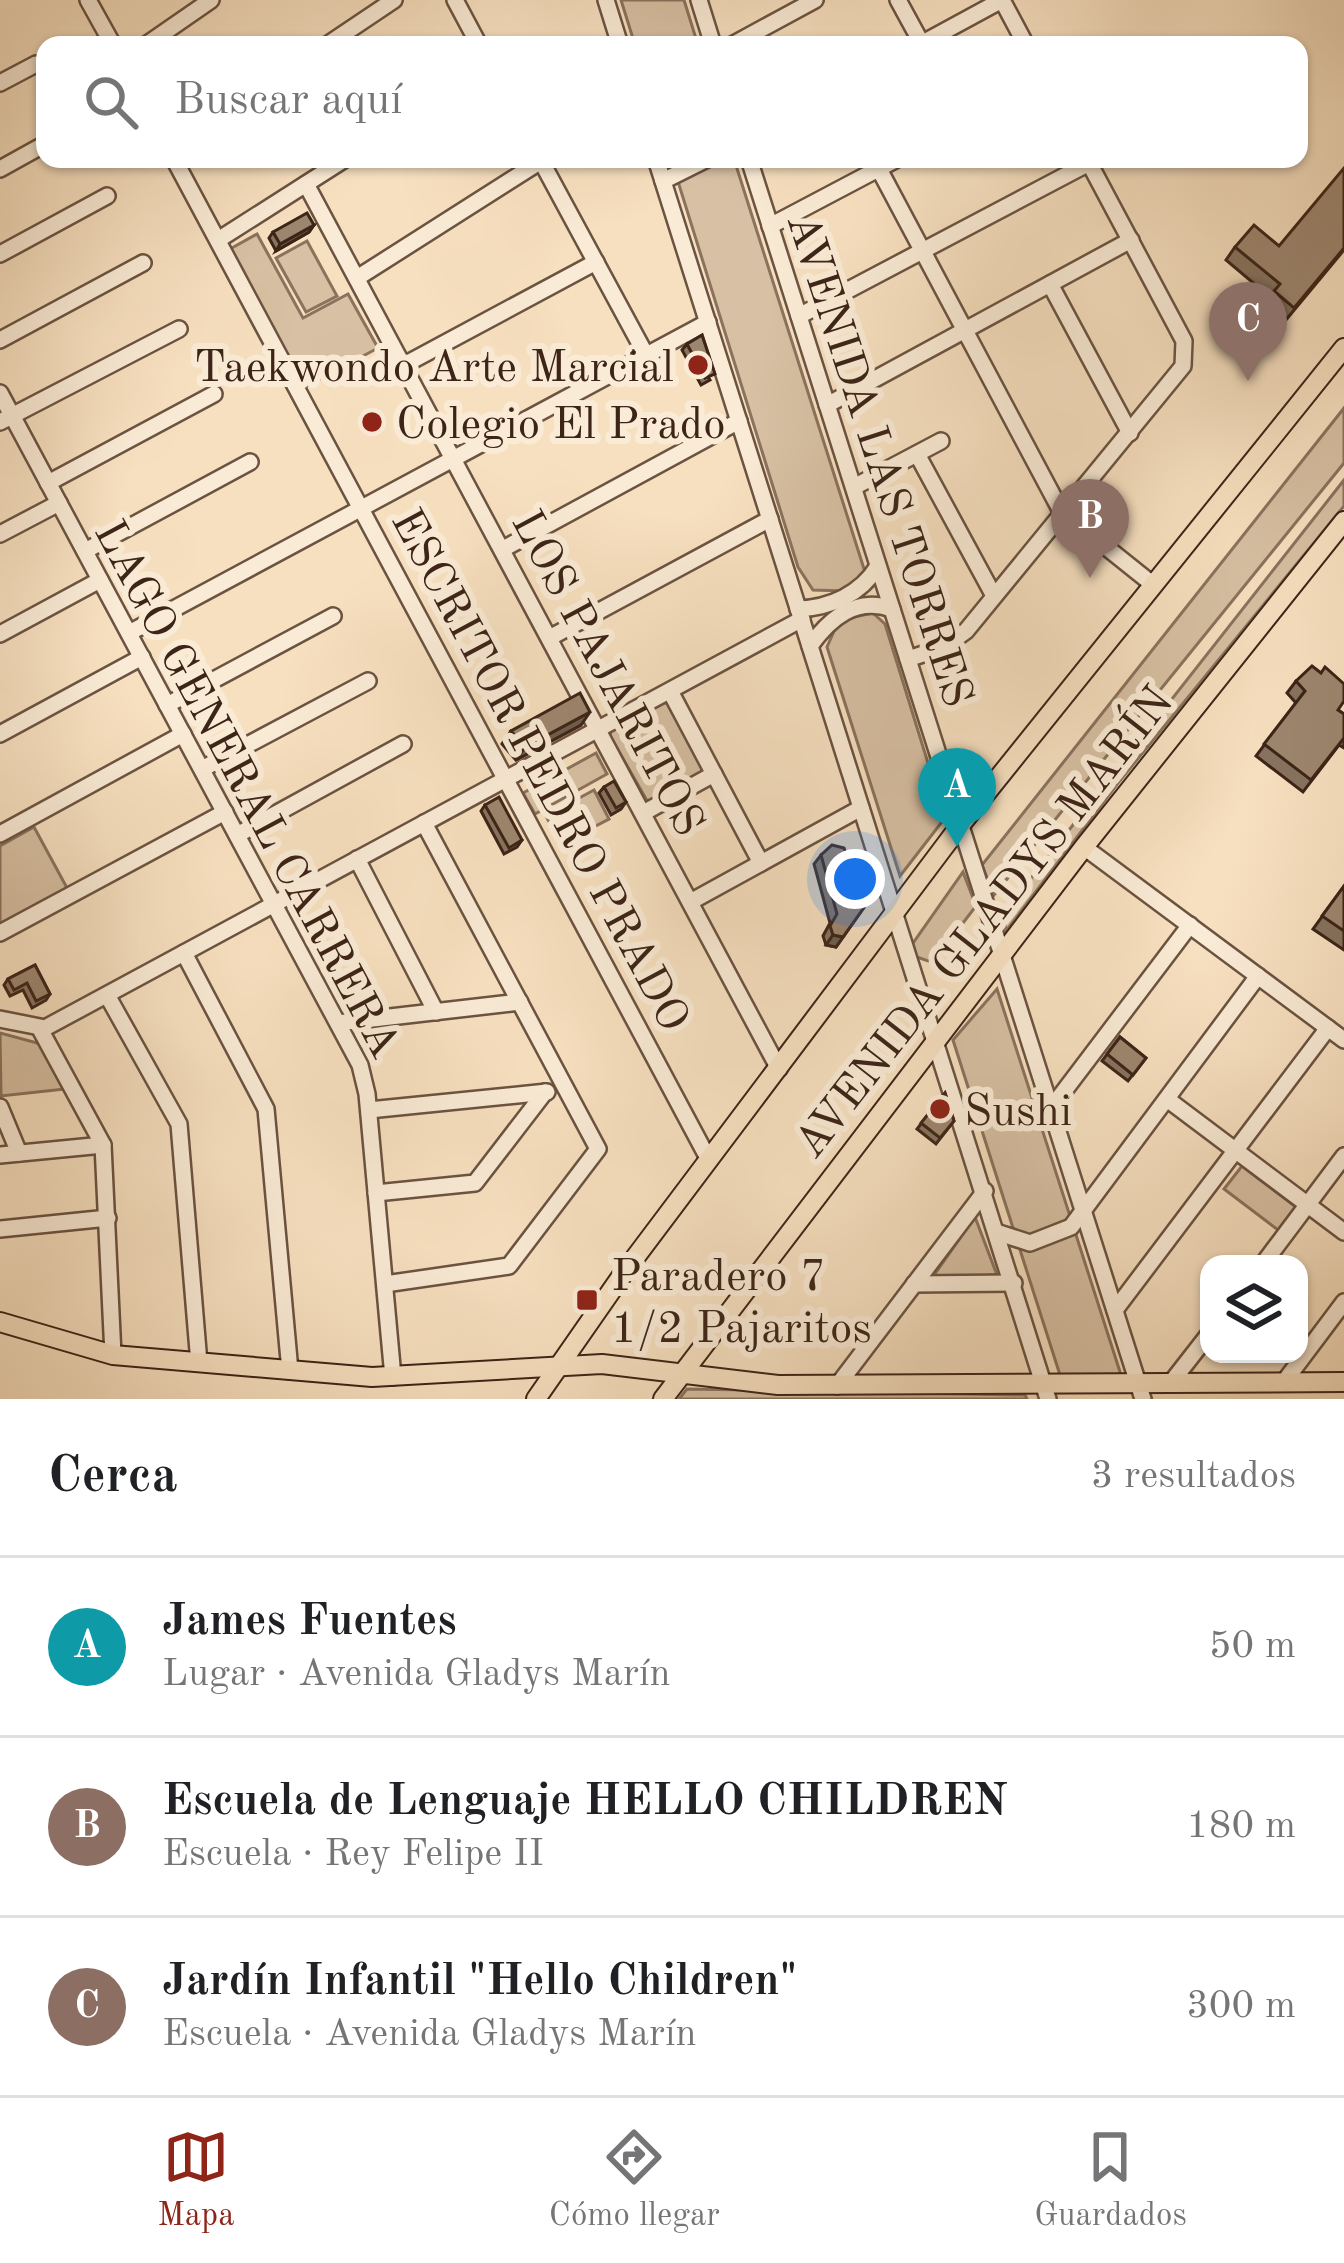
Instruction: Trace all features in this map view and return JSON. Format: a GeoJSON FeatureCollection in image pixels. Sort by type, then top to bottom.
{"type":"FeatureCollection","features":[{"type":"Feature","properties":{"kind":"main road","name":"AVENIDA GLADYS MARÍN"},"geometry":{"type":"LineString","coordinates":[[537,1397],[962,823],[1344,348]]}},
{"type":"Feature","properties":{"kind":"main road","name":"AVENIDA GLADYS MARÍN"},"geometry":{"type":"LineString","coordinates":[[663,1399],[1084,847],[1344,521]]}},
{"type":"Feature","properties":{"kind":"main road"},"geometry":{"type":"LineString","coordinates":[[0,1322],[113,1354],[393,1377],[560,1364],[684,1372],[758,1384],[1046,1392],[1141,1392],[1170,1384],[1344,1382]]}},
{"type":"Feature","properties":{"kind":"main road"},"geometry":{"type":"LineString","coordinates":[[520,1367],[534,1376],[537,1397]]}},
{"type":"Feature","properties":{"kind":"street"},"geometry":{"type":"LineString","coordinates":[[88,0],[107,36]]}},
{"type":"Feature","properties":{"kind":"street"},"geometry":{"type":"LineString","coordinates":[[159,36],[211,0]]}},
{"type":"Feature","properties":{"kind":"street"},"geometry":{"type":"LineString","coordinates":[[340,36],[394,0]]}},
{"type":"Feature","properties":{"kind":"street"},"geometry":{"type":"LineString","coordinates":[[455,0],[474,36]]}},
{"type":"Feature","properties":{"kind":"street"},"geometry":{"type":"LineString","coordinates":[[606,0],[617,36]]}},
{"type":"Feature","properties":{"kind":"street"},"geometry":{"type":"LineString","coordinates":[[699,0],[710,36]]}},
{"type":"Feature","properties":{"kind":"street"},"geometry":{"type":"LineString","coordinates":[[749,36],[815,0]]}},
{"type":"Feature","properties":{"kind":"street"},"geometry":{"type":"LineString","coordinates":[[898,0],[917,36]]}},
{"type":"Feature","properties":{"kind":"street"},"geometry":{"type":"LineString","coordinates":[[936,36],[1002,0],[1021,36]]}},
{"type":"Feature","properties":{"kind":"street"},"geometry":{"type":"LineString","coordinates":[[0,83],[36,64]]}},
{"type":"Feature","properties":{"kind":"street"},"geometry":{"type":"LineString","coordinates":[[0,169],[36,149]]}},
{"type":"Feature","properties":{"kind":"street","name":"ESCRITOR PEDRO PRADO"},"geometry":{"type":"LineString","coordinates":[[179,168],[709,1160]]}},
{"type":"Feature","properties":{"kind":"street"},"geometry":{"type":"LineString","coordinates":[[218,240],[331,168]]}},
{"type":"Feature","properties":{"kind":"street"},"geometry":{"type":"LineString","coordinates":[[357,278],[529,168]]}},
{"type":"Feature","properties":{"kind":"street"},"geometry":{"type":"LineString","coordinates":[[545,168],[646,356]]}},
{"type":"Feature","properties":{"kind":"street"},"geometry":{"type":"LineString","coordinates":[[659,168],[1046,1392]]}},
{"type":"Feature","properties":{"kind":"street"},"geometry":{"type":"LineString","coordinates":[[663,181],[688,168]]}},
{"type":"Feature","properties":{"kind":"street","name":"AVENIDA LAS TORRES"},"geometry":{"type":"LineString","coordinates":[[751,168],[1005,953],[1141,1392]]}},
{"type":"Feature","properties":{"kind":"street"},"geometry":{"type":"LineString","coordinates":[[800,316],[1075,168]]}},
{"type":"Feature","properties":{"kind":"street"},"geometry":{"type":"LineString","coordinates":[[908,659],[952,642],[1180,371],[1186,354],[1092,168]]}},
{"type":"Feature","properties":{"kind":"street"},"geometry":{"type":"LineString","coordinates":[[770,226],[879,169],[1061,511],[1151,584]]}},
{"type":"Feature","properties":{"kind":"street","name":"LOS PAJARITOS"},"geometry":{"type":"LineString","coordinates":[[306,184],[779,1070]]}},
{"type":"Feature","properties":{"kind":"street"},"geometry":{"type":"LineString","coordinates":[[0,254],[107,196]]}},
{"type":"Feature","properties":{"kind":"street"},"geometry":{"type":"LineString","coordinates":[[827,405],[1131,240]]}},
{"type":"Feature","properties":{"kind":"street"},"geometry":{"type":"LineString","coordinates":[[404,365],[596,262]]}},
{"type":"Feature","properties":{"kind":"street"},"geometry":{"type":"LineString","coordinates":[[0,340],[143,263]]}},
{"type":"Feature","properties":{"kind":"street"},"geometry":{"type":"LineString","coordinates":[[1050,284],[1130,433]]}},
{"type":"Feature","properties":{"kind":"street"},"geometry":{"type":"LineString","coordinates":[[129,633],[708,322]]}},
{"type":"Feature","properties":{"kind":"street"},"geometry":{"type":"LineString","coordinates":[[6,419],[179,329]]}},
{"type":"Feature","properties":{"kind":"street","name":"LAGO GENERAL CARRERA"},"geometry":{"type":"LineString","coordinates":[[0,393],[6,419],[85,550],[363,1075],[393,1377]]}},
{"type":"Feature","properties":{"kind":"street"},"geometry":{"type":"LineString","coordinates":[[48,483],[214,394]]}},
{"type":"Feature","properties":{"kind":"street"},"geometry":{"type":"LineString","coordinates":[[503,549],[739,421]]}},
{"type":"Feature","properties":{"kind":"street"},"geometry":{"type":"LineString","coordinates":[[854,487],[941,441]]}},
{"type":"Feature","properties":{"kind":"street"},"geometry":{"type":"LineString","coordinates":[[917,454],[994,596]]}},
{"type":"Feature","properties":{"kind":"street"},"geometry":{"type":"LineString","coordinates":[[85,550],[250,462]]}},
{"type":"Feature","properties":{"kind":"street"},"geometry":{"type":"LineString","coordinates":[[0,534],[59,503]]}},
{"type":"Feature","properties":{"kind":"street"},"geometry":{"type":"LineString","coordinates":[[550,638],[770,519]]}},
{"type":"Feature","properties":{"kind":"street"},"geometry":{"type":"LineString","coordinates":[[0,1004],[4,1020],[40,1029],[670,691],[800,614],[838,601],[868,581],[878,566]]}},
{"type":"Feature","properties":{"kind":"street"},"geometry":{"type":"LineString","coordinates":[[0,634],[100,580]]}},
{"type":"Feature","properties":{"kind":"street"},"geometry":{"type":"LineString","coordinates":[[810,646],[847,610],[874,604],[892,609]]}},
{"type":"Feature","properties":{"kind":"street"},"geometry":{"type":"LineString","coordinates":[[167,705],[333,616]]}},
{"type":"Feature","properties":{"kind":"street"},"geometry":{"type":"LineString","coordinates":[[0,734],[142,657]]}},
{"type":"Feature","properties":{"kind":"street"},"geometry":{"type":"LineString","coordinates":[[202,769],[368,680]]}},
{"type":"Feature","properties":{"kind":"street"},"geometry":{"type":"LineString","coordinates":[[670,691],[761,863]]}},
{"type":"Feature","properties":{"kind":"street"},"geometry":{"type":"LineString","coordinates":[[0,835],[183,734]]}},
{"type":"Feature","properties":{"kind":"street"},"geometry":{"type":"LineString","coordinates":[[237,835],[403,744]]}},
{"type":"Feature","properties":{"kind":"street"},"geometry":{"type":"LineString","coordinates":[[644,812],[714,774]]}},
{"type":"Feature","properties":{"kind":"street"},"geometry":{"type":"LineString","coordinates":[[692,901],[861,808]]}},
{"type":"Feature","properties":{"kind":"street"},"geometry":{"type":"LineString","coordinates":[[0,933],[225,812]]}},
{"type":"Feature","properties":{"kind":"street"},"geometry":{"type":"LineString","coordinates":[[385,1285],[509,1266],[598,1149],[424,823]]}},
{"type":"Feature","properties":{"kind":"street"},"geometry":{"type":"LineString","coordinates":[[1084,847],[1344,1040]]}},
{"type":"Feature","properties":{"kind":"street"},"geometry":{"type":"LineString","coordinates":[[357,860],[436,1012]]}},
{"type":"Feature","properties":{"kind":"street"},"geometry":{"type":"LineString","coordinates":[[1052,1107],[1190,925]]}},
{"type":"Feature","properties":{"kind":"street"},"geometry":{"type":"LineString","coordinates":[[184,952],[266,1108],[290,1371]]}},
{"type":"Feature","properties":{"kind":"street"},"geometry":{"type":"LineString","coordinates":[[999,1233],[1017,1243],[1065,1231],[1258,976]]}},
{"type":"Feature","properties":{"kind":"street"},"geometry":{"type":"LineString","coordinates":[[106,995],[179,1124],[200,1363]]}},
{"type":"Feature","properties":{"kind":"street"},"geometry":{"type":"LineString","coordinates":[[338,1023],[520,1002]]}},
{"type":"Feature","properties":{"kind":"street"},"geometry":{"type":"LineString","coordinates":[[1115,1310],[1328,1028]]}},
{"type":"Feature","properties":{"kind":"street"},"geometry":{"type":"LineString","coordinates":[[40,1029],[103,1145],[113,1354]]}},
{"type":"Feature","properties":{"kind":"street"},"geometry":{"type":"LineString","coordinates":[[369,1110],[567,1089]]}},
{"type":"Feature","properties":{"kind":"street"},"geometry":{"type":"LineString","coordinates":[[376,1193],[475,1183],[545,1092]]}},
{"type":"Feature","properties":{"kind":"street"},"geometry":{"type":"LineString","coordinates":[[1167,1099],[1344,1232]]}},
{"type":"Feature","properties":{"kind":"street"},"geometry":{"type":"LineString","coordinates":[[0,1107],[20,1153]]}},
{"type":"Feature","properties":{"kind":"street"},"geometry":{"type":"LineString","coordinates":[[0,1155],[103,1145]]}},
{"type":"Feature","properties":{"kind":"street"},"geometry":{"type":"LineString","coordinates":[[1270,1255],[1344,1156]]}},
{"type":"Feature","properties":{"kind":"street"},"geometry":{"type":"LineString","coordinates":[[837,1386],[985,1191]]}},
{"type":"Feature","properties":{"kind":"street"},"geometry":{"type":"LineString","coordinates":[[0,1229],[108,1218]]}},
{"type":"Feature","properties":{"kind":"street"},"geometry":{"type":"LineString","coordinates":[[914,1284],[1014,1283]]}},
{"type":"Feature","properties":{"kind":"street"},"geometry":{"type":"LineString","coordinates":[[1284,1382],[1344,1302]]}},
{"type":"Feature","properties":{"kind":"street"},"geometry":{"type":"LineString","coordinates":[[1170,1384],[1200,1346]]}},
{"type":"Feature","properties":{"kind":"shaded area"},"geometry":{"type":"Polygon","coordinates":[[[621,0],[684,0],[695,36],[632,36],[621,0]]]}},
{"type":"Feature","properties":{"kind":"shaded area"},"geometry":{"type":"Polygon","coordinates":[[[674,168],[737,168],[865,572],[845,591],[813,590],[798,567],[674,168]]]}},
{"type":"Feature","properties":{"kind":"shaded area"},"geometry":{"type":"Polygon","coordinates":[[[257,234],[303,318],[348,294],[378,348],[305,387],[230,249],[257,234]]]}},
{"type":"Feature","properties":{"kind":"shaded area"},"geometry":{"type":"Polygon","coordinates":[[[307,241],[337,296],[306,312],[276,258],[307,241]]]}},
{"type":"Feature","properties":{"kind":"shaded area"},"geometry":{"type":"Polygon","coordinates":[[[1344,408],[1344,463],[994,895],[982,865],[1344,408]]]}},
{"type":"Feature","properties":{"kind":"shaded area"},"geometry":{"type":"Polygon","coordinates":[[[1344,480],[1344,506],[1118,783],[1006,931],[1003,914],[1344,480]]]}},
{"type":"Feature","properties":{"kind":"shaded area"},"geometry":{"type":"Polygon","coordinates":[[[873,613],[885,624],[945,818],[900,876],[827,647],[839,620],[873,613]]]}},
{"type":"Feature","properties":{"kind":"shaded area"},"geometry":{"type":"Polygon","coordinates":[[[663,702],[669,704],[705,771],[649,804],[610,736],[611,729],[663,702]]]}},
{"type":"Feature","properties":{"kind":"shaded area"},"geometry":{"type":"Polygon","coordinates":[[[596,753],[607,774],[535,814],[523,793],[596,753]]]}},
{"type":"Feature","properties":{"kind":"shaded area"},"geometry":{"type":"Polygon","coordinates":[[[594,790],[609,819],[561,844],[546,816],[594,790]]]}},
{"type":"Feature","properties":{"kind":"shaded area"},"geometry":{"type":"Polygon","coordinates":[[[34,827],[67,888],[0,924],[0,846],[34,827]]]}},
{"type":"Feature","properties":{"kind":"shaded area"},"geometry":{"type":"Polygon","coordinates":[[[963,872],[976,906],[937,957],[928,961],[914,956],[911,946],[963,872]]]}},
{"type":"Feature","properties":{"kind":"shaded area"},"geometry":{"type":"Polygon","coordinates":[[[997,989],[1121,1375],[1060,1375],[953,1040],[997,989]]]}},
{"type":"Feature","properties":{"kind":"shaded area"},"geometry":{"type":"Polygon","coordinates":[[[0,1033],[41,1044],[65,1089],[1,1096],[0,1033]]]}},
{"type":"Feature","properties":{"kind":"shaded area"},"geometry":{"type":"Polygon","coordinates":[[[1242,1166],[1296,1207],[1278,1230],[1224,1189],[1242,1166]]]}},
{"type":"Feature","properties":{"kind":"shaded area"},"geometry":{"type":"Polygon","coordinates":[[[975,1217],[997,1275],[932,1278],[975,1217]]]}},
{"type":"Feature","properties":{"kind":"shaded area"},"geometry":{"type":"Polygon","coordinates":[[[687,1389],[1025,1395],[1027,1399],[679,1399],[687,1389]]]}},
{"type":"Feature","properties":{"kind":"building"},"geometry":{"type":"Polygon","coordinates":[[[1344,168],[1344,248],[1294,308],[1274,291],[1280,284],[1235,247],[1254,225],[1279,246],[1344,168]]]}},
{"type":"Feature","properties":{"kind":"building"},"geometry":{"type":"Polygon","coordinates":[[[307,213],[314,225],[280,244],[273,232],[307,213]]]}},
{"type":"Feature","properties":{"kind":"building"},"geometry":{"type":"Polygon","coordinates":[[[702,335],[715,374],[705,378],[687,344],[702,335]]]}},
{"type":"Feature","properties":{"kind":"building"},"geometry":{"type":"Polygon","coordinates":[[[1312,666],[1321,673],[1325,667],[1344,684],[1344,701],[1338,710],[1344,714],[1344,738],[1311,780],[1264,744],[1305,691],[1296,681],[1312,666]]]}},
{"type":"Feature","properties":{"kind":"building"},"geometry":{"type":"Polygon","coordinates":[[[580,693],[590,712],[525,747],[511,731],[580,693]]]}},
{"type":"Feature","properties":{"kind":"building"},"geometry":{"type":"Polygon","coordinates":[[[614,781],[626,802],[616,808],[604,787],[614,781]]]}},
{"type":"Feature","properties":{"kind":"building"},"geometry":{"type":"Polygon","coordinates":[[[499,797],[522,840],[509,848],[485,805],[499,797]]]}},
{"type":"Feature","properties":{"kind":"building"},"geometry":{"type":"Polygon","coordinates":[[[832,845],[844,848],[865,906],[843,937],[833,935],[830,926],[837,914],[821,855],[832,845]]]}},
{"type":"Feature","properties":{"kind":"building"},"geometry":{"type":"Polygon","coordinates":[[[1344,886],[1344,931],[1322,916],[1344,886]]]}},
{"type":"Feature","properties":{"kind":"building"},"geometry":{"type":"Polygon","coordinates":[[[35,965],[50,994],[36,1001],[27,983],[14,990],[8,979],[35,965]]]}},
{"type":"Feature","properties":{"kind":"building"},"geometry":{"type":"Polygon","coordinates":[[[1120,1037],[1146,1058],[1133,1075],[1107,1054],[1120,1037]]]}},
{"type":"Feature","properties":{"kind":"building","name":"Sushi"},"geometry":{"type":"Polygon","coordinates":[[[945,1093],[954,1121],[940,1138],[921,1123],[945,1093]]]}},
{"type":"Feature","properties":{"kind":"place","name":"Taekwondo Arte Marcial"},"geometry":{"type":"Point","coordinates":[698,365]}},
{"type":"Feature","properties":{"kind":"place","name":"Jardín Infantil \"Hello Children\""},"geometry":{"type":"Point","coordinates":[1248,381]}},
{"type":"Feature","properties":{"kind":"place","name":"Colegio El Prado"},"geometry":{"type":"Point","coordinates":[372,422]}},
{"type":"Feature","properties":{"kind":"place","name":"Escuela de Lenguaje HELLO CHILDREN"},"geometry":{"type":"Point","coordinates":[1090,578]}},
{"type":"Feature","properties":{"kind":"place","name":"James Fuentes"},"geometry":{"type":"Point","coordinates":[957,847]}},
{"type":"Feature","properties":{"kind":"place","name":"Sushi"},"geometry":{"type":"Point","coordinates":[940,1109]}},
{"type":"Feature","properties":{"kind":"place","name":"Paradero 7 1/2 Pajaritos"},"geometry":{"type":"Point","coordinates":[587,1300]}}]}
